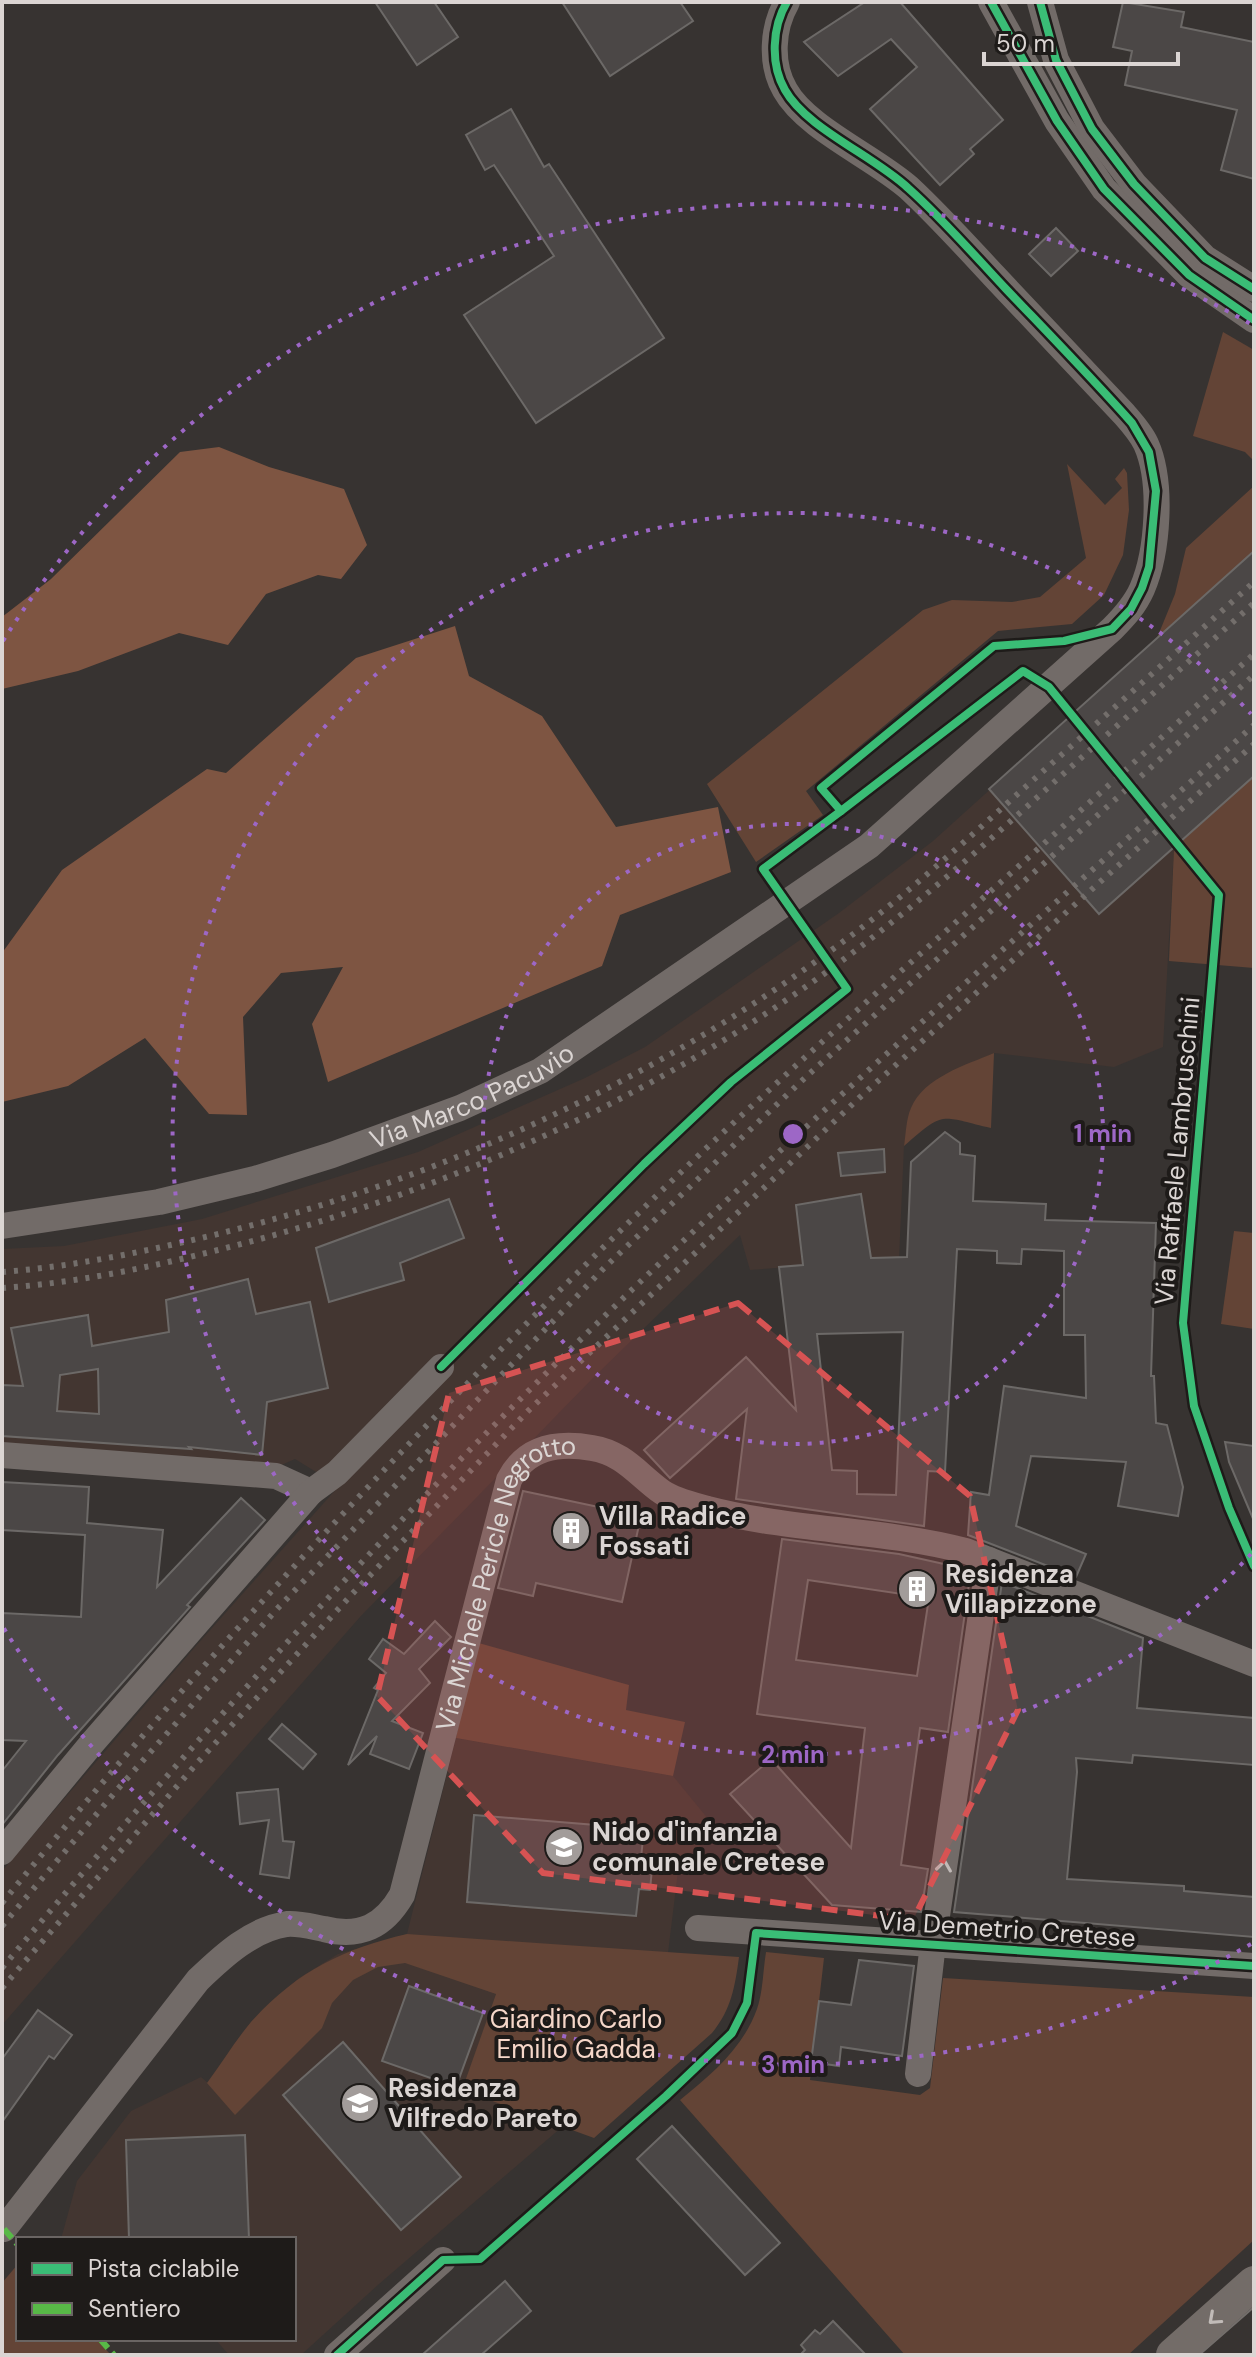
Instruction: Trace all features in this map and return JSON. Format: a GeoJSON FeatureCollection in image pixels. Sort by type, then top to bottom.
{"type":"FeatureCollection","features":[{"type":"Feature","properties":{"kind":"main road"},"geometry":{"type":"LineString","coordinates":[[1173,2355],[1254,2283]]}},
{"type":"Feature","properties":{"kind":"street"},"geometry":{"type":"LineString","coordinates":[[991,2],[1057,121],[1104,189],[1189,275],[1254,320]]}},
{"type":"Feature","properties":{"kind":"street"},"geometry":{"type":"LineString","coordinates":[[1040,2],[1056,60],[1092,129],[1134,184],[1205,258],[1254,289]]}},
{"type":"Feature","properties":{"kind":"street","name":"Via Marco Pacuvio"},"geometry":{"type":"LineString","coordinates":[[2,1226],[131,1207],[255,1179],[332,1155],[481,1100],[559,1060],[883,835],[1131,609],[1149,567],[1155,517],[1155,477],[1145,440],[930,208],[885,168],[822,127],[795,105],[780,81],[776,62],[778,4]]}},
{"type":"Feature","properties":{"kind":"street"},"geometry":{"type":"LineString","coordinates":[[2,1852],[93,1742],[311,1492],[337,1473],[441,1367]]}},
{"type":"Feature","properties":{"kind":"street","name":"Via Michele Pericle Negrotto"},"geometry":{"type":"LineString","coordinates":[[4,2229],[198,1980],[228,1952],[258,1934],[287,1924],[360,1932],[379,1924],[394,1909],[402,1895],[509,1480],[516,1466],[532,1453],[548,1447],[593,1448],[617,1454],[663,1493],[710,1509],[786,1525],[921,1540],[966,1551],[1254,1664]]}},
{"type":"Feature","properties":{"kind":"street"},"geometry":{"type":"LineString","coordinates":[[2,1455],[276,1476],[311,1492]]}},
{"type":"Feature","properties":{"kind":"street"},"geometry":{"type":"LineString","coordinates":[[918,2074],[933,1943],[989,1560]]}},
{"type":"Feature","properties":{"kind":"street","name":"Via Demetrio Cretese"},"geometry":{"type":"LineString","coordinates":[[698,1928],[1254,1966]]}},
{"type":"Feature","properties":{"kind":"street"},"geometry":{"type":"LineString","coordinates":[[337,2355],[443,2260]]}},
{"type":"Feature","properties":{"kind":"highlighted area"},"geometry":{"type":"Polygon","coordinates":[[[738,1303],[970,1496],[1018,1710],[913,1920],[543,1873],[377,1696],[449,1393],[738,1303]]]}},
{"type":"Feature","properties":{"kind":"shaded area"},"geometry":{"type":"Polygon","coordinates":[[[219,447],[269,467],[344,489],[367,545],[341,579],[318,575],[266,594],[228,645],[179,633],[78,671],[2,689],[2,617],[51,579],[180,452],[219,447]]]}},
{"type":"Feature","properties":{"kind":"shaded area"},"geometry":{"type":"Polygon","coordinates":[[[1254,551],[1254,776],[1174,848],[1163,1047],[1114,1067],[994,1053],[942,1076],[920,1094],[911,1109],[904,1146],[899,1259],[750,1270],[740,1235],[593,1378],[360,1617],[2,2025],[2,1871],[339,1486],[295,1459],[245,1481],[2,1461],[2,1249],[64,1246],[202,1219],[418,1152],[585,1078],[645,1047],[839,913],[933,841],[1254,551]]]}},
{"type":"Feature","properties":{"kind":"shaded area"},"geometry":{"type":"Polygon","coordinates":[[[455,626],[469,676],[542,716],[616,827],[718,807],[731,872],[620,915],[602,966],[328,1082],[312,1024],[343,967],[281,973],[243,1017],[247,1115],[209,1114],[145,1038],[68,1086],[2,1102],[2,953],[62,870],[207,769],[226,773],[356,658],[455,626]]]}},
{"type":"Feature","properties":{"kind":"shaded area"},"geometry":{"type":"Polygon","coordinates":[[[456,1738],[673,1776],[718,1831],[679,1863],[668,1953],[514,1942],[463,2090],[562,2127],[301,2355],[229,2355],[217,2341],[296,2341],[296,2237],[62,2237],[77,2181],[131,2111],[201,2077],[208,2083],[251,2022],[299,1978],[338,1954],[407,1934],[456,1738]]]}},
{"type":"Feature","properties":{"kind":"green space"},"geometry":{"type":"Polygon","coordinates":[[[1223,332],[1254,350],[1254,461],[1245,452],[1193,436],[1223,332]]]}},
{"type":"Feature","properties":{"kind":"green space"},"geometry":{"type":"Polygon","coordinates":[[[1067,464],[1105,505],[1122,488],[1115,479],[1124,468],[1127,473],[1129,510],[1123,555],[1104,595],[1072,624],[998,631],[806,791],[823,815],[756,862],[707,784],[923,610],[952,600],[1012,602],[1040,597],[1086,558],[1067,464]]]}},
{"type":"Feature","properties":{"kind":"green space"},"geometry":{"type":"Polygon","coordinates":[[[1254,486],[1254,551],[1157,638],[1175,594],[1186,548],[1254,486]]]}},
{"type":"Feature","properties":{"kind":"green space"},"geometry":{"type":"Polygon","coordinates":[[[1254,776],[1254,968],[1169,961],[1174,848],[1254,776]]]}},
{"type":"Feature","properties":{"kind":"green space"},"geometry":{"type":"Polygon","coordinates":[[[994,1053],[991,1128],[943,1119],[928,1126],[904,1146],[909,1112],[917,1097],[947,1073],[994,1053]]]}},
{"type":"Feature","properties":{"kind":"green space"},"geometry":{"type":"Polygon","coordinates":[[[1234,1231],[1254,1233],[1254,1329],[1221,1324],[1234,1231]]]}},
{"type":"Feature","properties":{"kind":"green space"},"geometry":{"type":"Polygon","coordinates":[[[475,1642],[629,1685],[626,1710],[685,1722],[673,1776],[456,1738],[475,1642]]]}},
{"type":"Feature","properties":{"kind":"green space","name":"Giardino Carlo Emilio Gadda"},"geometry":{"type":"Polygon","coordinates":[[[407,1934],[739,1957],[731,1998],[724,2016],[712,2033],[594,2138],[462,2090],[496,1994],[405,1963],[378,1967],[353,1980],[332,2003],[322,2028],[235,2115],[207,2083],[239,2037],[268,2004],[303,1976],[341,1955],[407,1934]]]}},
{"type":"Feature","properties":{"kind":"green space"},"geometry":{"type":"Polygon","coordinates":[[[766,1952],[824,1958],[810,2080],[920,2095],[930,2088],[943,1978],[1254,1997],[1254,2240],[1128,2355],[905,2355],[680,2100],[715,2070],[744,2036],[759,2002],[766,1952]]]}},
{"type":"Feature","properties":{"kind":"green space"},"geometry":{"type":"Polygon","coordinates":[[[16,2266],[16,2341],[98,2341],[111,2355],[2,2355],[2,2283],[16,2266]]]}},
{"type":"Feature","properties":{"kind":"building"},"geometry":{"type":"Polygon","coordinates":[[[375,2],[434,2],[458,37],[417,65],[375,2]]]}},
{"type":"Feature","properties":{"kind":"building"},"geometry":{"type":"Polygon","coordinates":[[[562,2],[680,2],[693,21],[610,76],[562,2]]]}},
{"type":"Feature","properties":{"kind":"building"},"geometry":{"type":"Polygon","coordinates":[[[865,2],[900,2],[1003,120],[970,149],[974,154],[940,185],[870,109],[917,67],[891,39],[838,76],[804,42],[865,2]]]}},
{"type":"Feature","properties":{"kind":"building"},"geometry":{"type":"Polygon","coordinates":[[[1123,2],[1184,12],[1181,27],[1254,42],[1254,179],[1221,170],[1237,110],[1125,85],[1132,51],[1113,47],[1123,2]]]}},
{"type":"Feature","properties":{"kind":"building"},"geometry":{"type":"Polygon","coordinates":[[[511,109],[544,167],[549,164],[664,338],[536,423],[464,315],[554,256],[494,165],[485,170],[466,135],[511,109]]]}},
{"type":"Feature","properties":{"kind":"building"},"geometry":{"type":"Polygon","coordinates":[[[1056,228],[1078,251],[1051,276],[1029,254],[1056,228]]]}},
{"type":"Feature","properties":{"kind":"building"},"geometry":{"type":"Polygon","coordinates":[[[1254,551],[1254,776],[1099,914],[989,789],[1254,551]]]}},
{"type":"Feature","properties":{"kind":"building"},"geometry":{"type":"Polygon","coordinates":[[[945,1132],[960,1143],[960,1154],[975,1156],[973,1201],[1046,1204],[1045,1220],[1156,1223],[1151,1376],[1154,1376],[1156,1423],[1167,1425],[1183,1487],[1178,1516],[1118,1506],[1126,1462],[1031,1456],[1016,1526],[1086,1554],[1076,1577],[968,1535],[971,1492],[989,1495],[1004,1386],[1086,1398],[1085,1335],[1064,1335],[1064,1251],[1022,1249],[1021,1264],[997,1263],[997,1251],[957,1249],[945,1472],[928,1471],[924,1526],[736,1499],[747,1409],[670,1478],[644,1450],[746,1357],[796,1410],[779,1267],[803,1265],[796,1205],[861,1194],[871,1258],[907,1257],[911,1162],[945,1132]],[[903,1332],[817,1334],[832,1470],[857,1471],[857,1494],[896,1495],[903,1332]]]}},
{"type":"Feature","properties":{"kind":"building"},"geometry":{"type":"Polygon","coordinates":[[[884,1149],[885,1172],[841,1176],[838,1153],[884,1149]]]}},
{"type":"Feature","properties":{"kind":"building"},"geometry":{"type":"Polygon","coordinates":[[[449,1199],[464,1238],[400,1263],[404,1280],[329,1302],[316,1248],[449,1199]]]}},
{"type":"Feature","properties":{"kind":"building"},"geometry":{"type":"Polygon","coordinates":[[[248,1279],[256,1314],[310,1302],[328,1388],[267,1402],[262,1455],[189,1447],[191,1449],[2,1436],[2,1385],[23,1386],[11,1328],[88,1315],[92,1346],[169,1332],[166,1300],[248,1279]],[[98,1369],[60,1375],[57,1411],[99,1414],[98,1369]]]}},
{"type":"Feature","properties":{"kind":"building"},"geometry":{"type":"Polygon","coordinates":[[[1225,1442],[1254,1446],[1254,1521],[1229,1462],[1225,1442]]]}},
{"type":"Feature","properties":{"kind":"building"},"geometry":{"type":"Polygon","coordinates":[[[2,1482],[89,1487],[87,1523],[163,1530],[157,1587],[241,1498],[265,1520],[187,1605],[190,1607],[58,1755],[2,1825],[2,1771],[26,1741],[2,1740],[2,1613],[81,1617],[85,1535],[2,1530],[2,1482]]]}},
{"type":"Feature","properties":{"kind":"building","name":"Villa Radice Fossati"},"geometry":{"type":"Polygon","coordinates":[[[523,1491],[641,1516],[622,1602],[536,1583],[533,1596],[498,1588],[523,1491]]]}},
{"type":"Feature","properties":{"kind":"building"},"geometry":{"type":"Polygon","coordinates":[[[782,1539],[899,1554],[971,1570],[948,1732],[920,1728],[901,1865],[928,1869],[921,1912],[832,1905],[730,1794],[771,1759],[851,1848],[865,1728],[757,1714],[782,1539]],[[808,1580],[796,1660],[917,1676],[929,1598],[808,1580]]]}},
{"type":"Feature","properties":{"kind":"building"},"geometry":{"type":"Polygon","coordinates":[[[1002,1582],[1143,1638],[1137,1708],[1254,1718],[1254,1765],[1133,1755],[1132,1763],[1076,1758],[1067,1879],[1184,1886],[1184,1891],[1254,1897],[1254,1937],[954,1912],[1002,1582]]]}},
{"type":"Feature","properties":{"kind":"building"},"geometry":{"type":"Polygon","coordinates":[[[435,1621],[451,1637],[419,1669],[430,1683],[392,1721],[423,1733],[409,1769],[370,1754],[377,1736],[348,1765],[378,1690],[374,1688],[386,1673],[369,1659],[383,1639],[404,1654],[435,1621]]]}},
{"type":"Feature","properties":{"kind":"building"},"geometry":{"type":"Polygon","coordinates":[[[282,1724],[316,1754],[303,1769],[269,1739],[282,1724]]]}},
{"type":"Feature","properties":{"kind":"building"},"geometry":{"type":"Polygon","coordinates":[[[278,1789],[283,1841],[294,1842],[289,1878],[260,1874],[269,1820],[240,1824],[237,1793],[278,1789]]]}},
{"type":"Feature","properties":{"kind":"building"},"geometry":{"type":"Polygon","coordinates":[[[474,1815],[644,1829],[641,1858],[653,1858],[650,1890],[639,1889],[636,1916],[467,1902],[474,1815]]]}},
{"type":"Feature","properties":{"kind":"building"},"geometry":{"type":"Polygon","coordinates":[[[859,1960],[914,1966],[902,2056],[841,2047],[839,2066],[811,2062],[819,2001],[851,2005],[859,1960]]]}},
{"type":"Feature","properties":{"kind":"building"},"geometry":{"type":"Polygon","coordinates":[[[409,1986],[483,2013],[456,2087],[382,2061],[409,1986]]]}},
{"type":"Feature","properties":{"kind":"building"},"geometry":{"type":"Polygon","coordinates":[[[38,2010],[72,2035],[54,2059],[49,2056],[2,2122],[2,2059],[38,2010]]]}},
{"type":"Feature","properties":{"kind":"building"},"geometry":{"type":"Polygon","coordinates":[[[343,2042],[461,2177],[401,2230],[283,2095],[343,2042]]]}},
{"type":"Feature","properties":{"kind":"building"},"geometry":{"type":"Polygon","coordinates":[[[672,2126],[780,2243],[745,2275],[637,2159],[672,2126]]]}},
{"type":"Feature","properties":{"kind":"building"},"geometry":{"type":"Polygon","coordinates":[[[245,2135],[249,2237],[129,2237],[126,2140],[245,2135]]]}},
{"type":"Feature","properties":{"kind":"building"},"geometry":{"type":"Polygon","coordinates":[[[505,2281],[531,2311],[481,2355],[422,2355],[505,2281]]]}},
{"type":"Feature","properties":{"kind":"building"},"geometry":{"type":"Polygon","coordinates":[[[833,2321],[866,2355],[800,2355],[805,2350],[801,2345],[815,2330],[820,2334],[833,2321]]]}},
{"type":"Feature","properties":{"kind":"tram line"},"geometry":{"type":"LineString","coordinates":[[1199,2355],[1254,2307]]}},
{"type":"Feature","properties":{"kind":"railway"},"geometry":{"type":"LineString","coordinates":[[2,1272],[125,1255],[288,1215],[377,1187],[464,1154],[633,1075],[715,1028],[869,922],[956,849],[1254,582]]}},
{"type":"Feature","properties":{"kind":"railway"},"geometry":{"type":"LineString","coordinates":[[2,1288],[84,1279],[165,1263],[299,1228],[378,1203],[533,1141],[681,1066],[821,976],[911,907],[1254,603]]}},
{"type":"Feature","properties":{"kind":"railway"},"geometry":{"type":"LineString","coordinates":[[2,1903],[246,1620],[502,1348],[680,1173],[792,1069],[1254,654]]}},
{"type":"Feature","properties":{"kind":"railway"},"geometry":{"type":"LineString","coordinates":[[2,1926],[276,1610],[605,1267],[808,1075],[1254,675]]}},
{"type":"Feature","properties":{"kind":"railway"},"geometry":{"type":"LineString","coordinates":[[2,1968],[211,1726],[355,1569],[503,1416],[745,1184],[1254,725]]}},
{"type":"Feature","properties":{"kind":"railway"},"geometry":{"type":"LineString","coordinates":[[2,1988],[198,1762],[354,1592],[528,1411],[859,1098],[1254,744]]}},
{"type":"Feature","properties":{"kind":"marked path"},"geometry":{"type":"LineString","coordinates":[[4,2229],[16,2243]]}},
{"type":"Feature","properties":{"kind":"marked path"},"geometry":{"type":"LineString","coordinates":[[102,2341],[114,2355]]}},
{"type":"Feature","properties":{"kind":"cycle path","name":"Via Raffaele Lambruschini"},"geometry":{"type":"LineString","coordinates":[[787,2],[778,23],[775,57],[780,80],[795,104],[824,129],[894,176],[934,212],[1132,423],[1149,452],[1156,491],[1149,567],[1131,609],[1112,629],[1064,641],[994,646],[821,788],[841,811],[1023,671],[1049,687],[1219,895],[1183,1323],[1194,1406],[1229,1508],[1254,1566]]}},
{"type":"Feature","properties":{"kind":"cycle path"},"geometry":{"type":"LineString","coordinates":[[991,2],[1057,121],[1104,189],[1189,275],[1254,320]]}},
{"type":"Feature","properties":{"kind":"cycle path"},"geometry":{"type":"LineString","coordinates":[[1040,2],[1056,60],[1092,129],[1134,184],[1205,258],[1254,289]]}},
{"type":"Feature","properties":{"kind":"cycle path"},"geometry":{"type":"LineString","coordinates":[[441,1367],[644,1164],[731,1082],[847,989],[763,869],[841,811]]}},
{"type":"Feature","properties":{"kind":"cycle path"},"geometry":{"type":"LineString","coordinates":[[337,2355],[443,2260],[480,2259],[666,2096],[732,2033],[747,2003],[756,1933],[1254,1966]]}},
{"type":"Feature","properties":{"kind":"place","name":"Villa Radice Fossati"},"geometry":{"type":"Point","coordinates":[571,1531]}},
{"type":"Feature","properties":{"kind":"place","name":"Residenza Villapizzone"},"geometry":{"type":"Point","coordinates":[917,1589]}},
{"type":"Feature","properties":{"kind":"place","name":"Nido d'infanzia comunale Cretese"},"geometry":{"type":"Point","coordinates":[564,1847]}},
{"type":"Feature","properties":{"kind":"place","name":"Residenza Vilfredo Pareto"},"geometry":{"type":"Point","coordinates":[360,2103]}}]}
